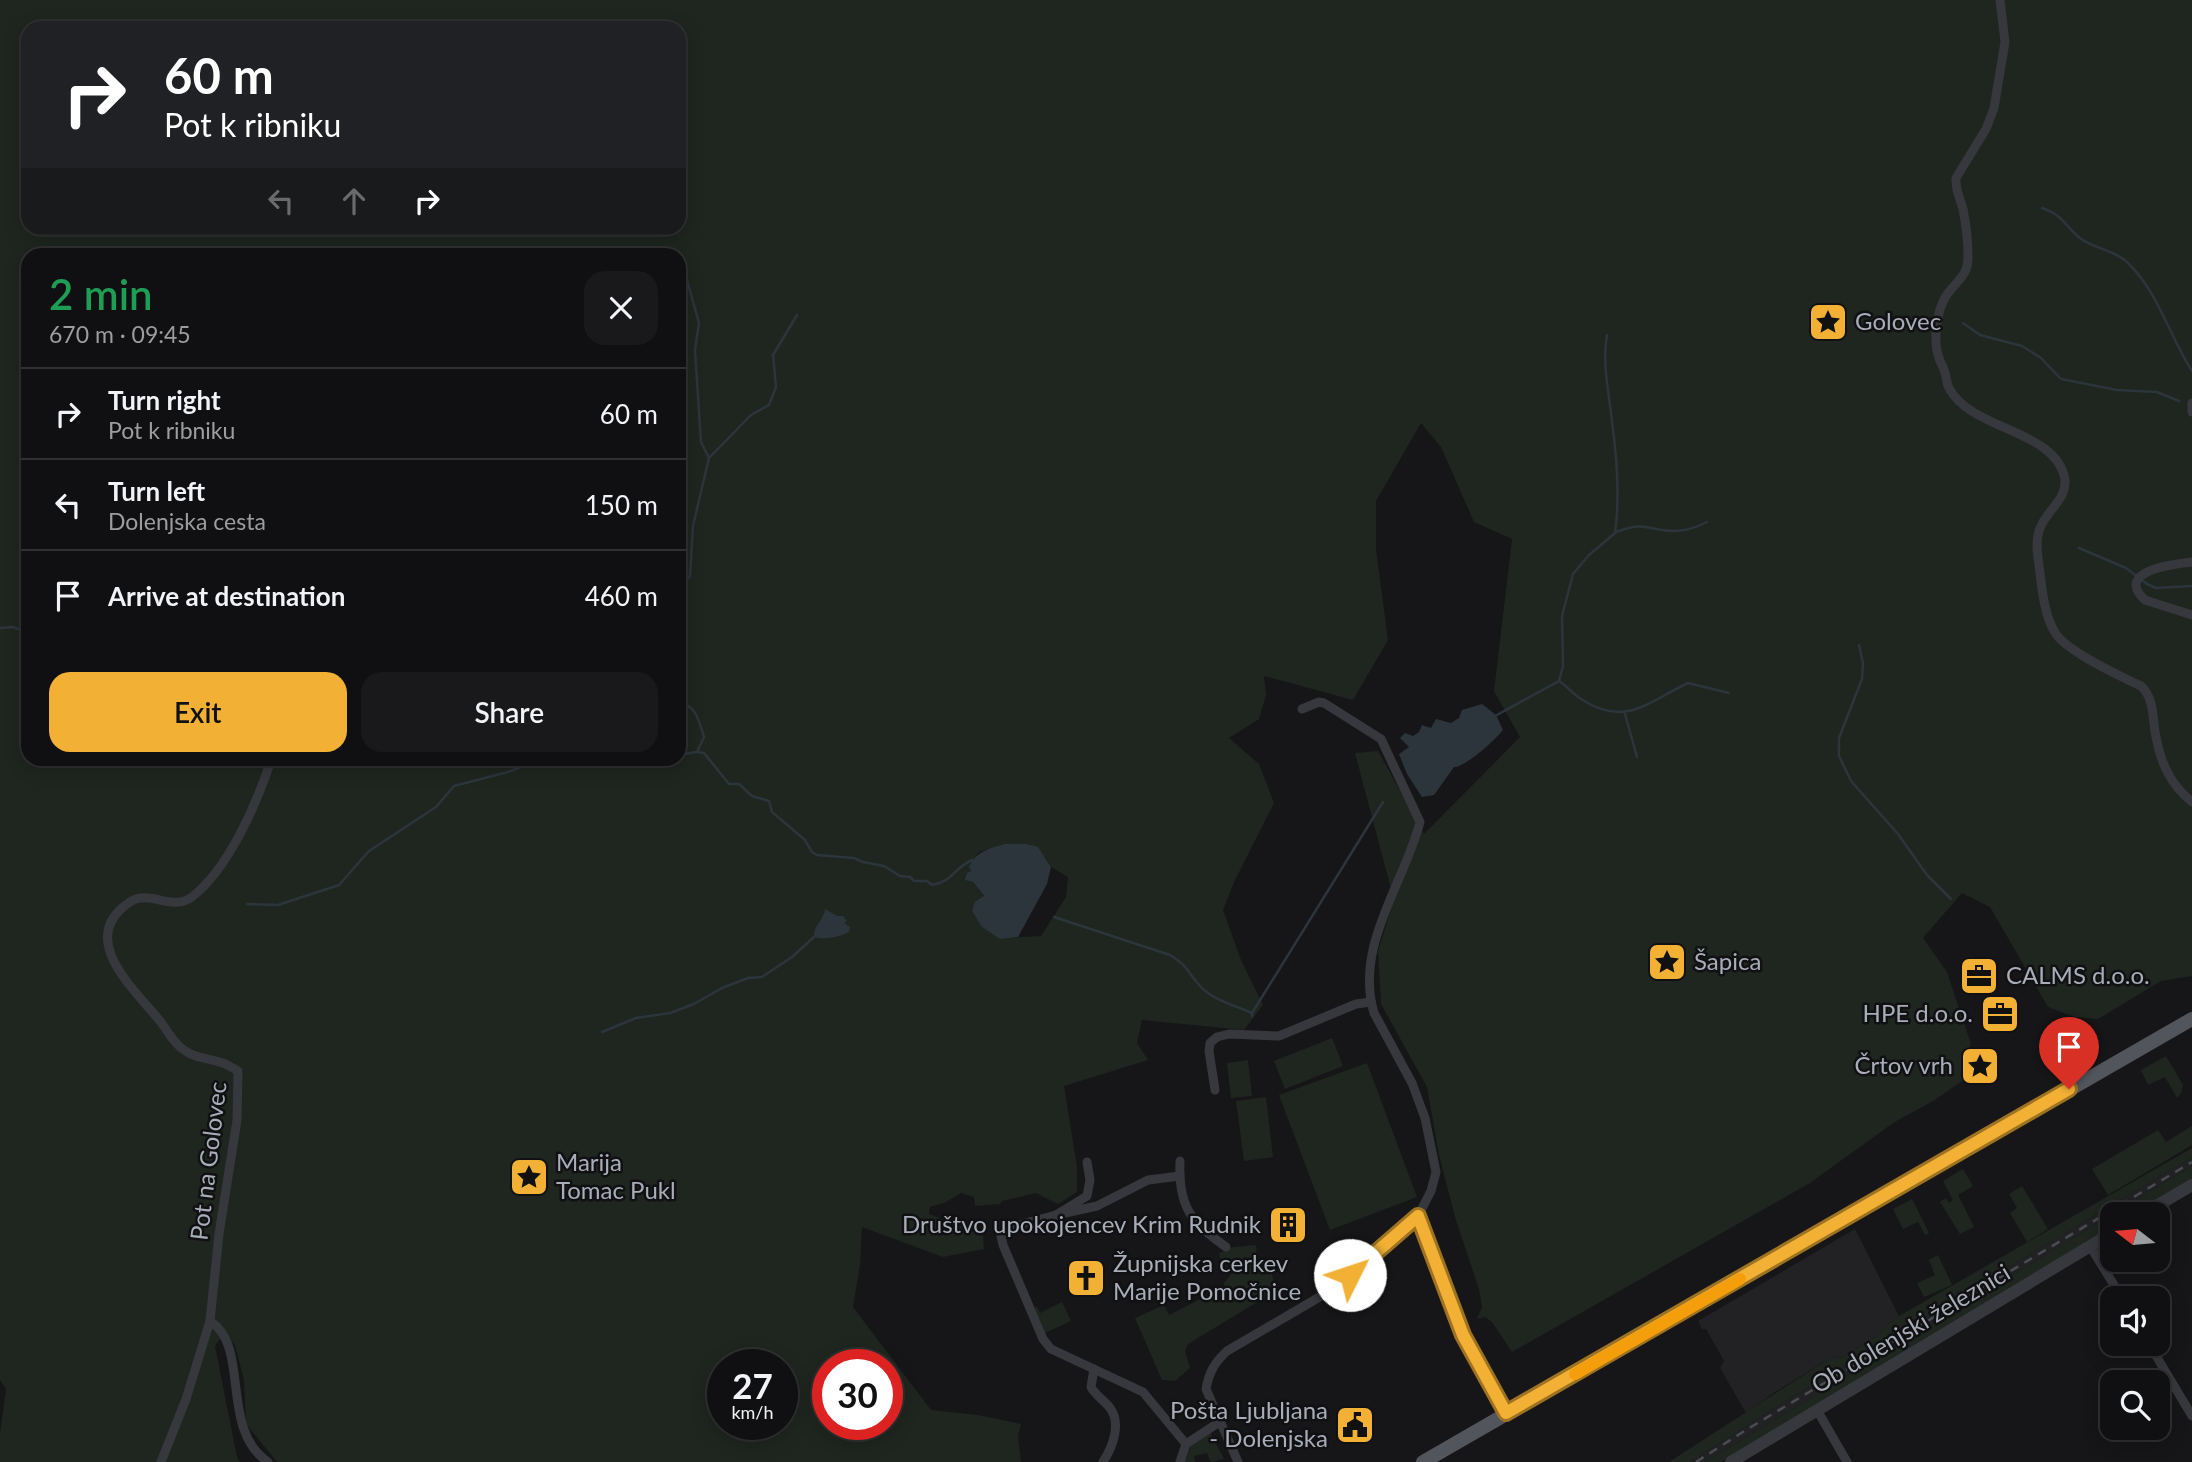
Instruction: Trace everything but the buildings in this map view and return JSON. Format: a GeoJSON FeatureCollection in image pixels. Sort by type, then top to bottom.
{"type":"FeatureCollection","features":[{"type":"Feature","properties":{"kind":"main road"},"geometry":{"type":"LineString","coordinates":[[1423,1462],[2192,1019]]}},
{"type":"Feature","properties":{"kind":"street"},"geometry":{"type":"LineString","coordinates":[[2000,0],[2005,42],[2004,61],[1994,108],[1986,129],[1956,178],[1955,187],[1963,208],[1969,258],[1967,270],[1940,308],[1937,324],[1938,358],[1945,371],[1947,386],[1968,410],[2035,443],[2060,465],[2066,485],[2063,495],[2045,518],[2037,537],[2041,582],[2055,633],[2074,650],[2141,686],[2148,693],[2162,762],[2177,789],[2192,802]]}},
{"type":"Feature","properties":{"kind":"street"},"geometry":{"type":"LineString","coordinates":[[2192,403],[2192,412]]}},
{"type":"Feature","properties":{"kind":"street"},"geometry":{"type":"LineString","coordinates":[[2192,562],[2150,570],[2138,580],[2137,588],[2145,600],[2192,615]]}},
{"type":"Feature","properties":{"kind":"street"},"geometry":{"type":"LineString","coordinates":[[1238,1462],[1206,1389],[1216,1361],[1227,1351],[1323,1295],[1350,1275],[1418,1216],[1436,1172],[1425,1118],[1412,1083],[1374,1013],[1371,1002],[1371,953],[1386,906],[1420,822],[1381,738],[1324,703],[1319,702],[1303,709]]}},
{"type":"Feature","properties":{"kind":"street","name":"Pot na Golovec"},"geometry":{"type":"LineString","coordinates":[[161,1462],[186,1399],[210,1321],[219,1234],[237,1120],[238,1071],[221,1062],[197,1057],[183,1050],[170,1037],[113,962],[108,932],[119,912],[130,902],[140,898],[175,904],[188,900],[198,891],[216,872],[248,819],[269,766]]}},
{"type":"Feature","properties":{"kind":"street"},"geometry":{"type":"LineString","coordinates":[[1215,1090],[1209,1051],[1210,1043],[1217,1037],[1229,1034],[1279,1036],[1356,1004],[1371,1002]]}},
{"type":"Feature","properties":{"kind":"street"},"geometry":{"type":"LineString","coordinates":[[1180,1161],[1184,1202],[1197,1225],[1226,1247]]}},
{"type":"Feature","properties":{"kind":"street"},"geometry":{"type":"LineString","coordinates":[[1056,1215],[1087,1196],[1090,1180],[1087,1162]]}},
{"type":"Feature","properties":{"kind":"street"},"geometry":{"type":"LineString","coordinates":[[1180,1176],[1148,1180],[1097,1206],[1007,1228],[1002,1236],[1003,1245],[1028,1306],[1047,1345],[1143,1392],[1186,1444]]}},
{"type":"Feature","properties":{"kind":"street"},"geometry":{"type":"LineString","coordinates":[[2163,1202],[2192,1185]]}},
{"type":"Feature","properties":{"kind":"street"},"geometry":{"type":"LineString","coordinates":[[1418,1216],[1463,1335],[1506,1413]]}},
{"type":"Feature","properties":{"kind":"street","name":"Ob dolenjski železnici"},"geometry":{"type":"LineString","coordinates":[[1731,1462],[2100,1240]]}},
{"type":"Feature","properties":{"kind":"street"},"geometry":{"type":"LineString","coordinates":[[2090,1246],[2115,1286]]}},
{"type":"Feature","properties":{"kind":"street"},"geometry":{"type":"LineString","coordinates":[[210,1321],[220,1327],[225,1335],[241,1426],[247,1441],[253,1450],[268,1462]]}},
{"type":"Feature","properties":{"kind":"street"},"geometry":{"type":"LineString","coordinates":[[2156,1356],[2192,1416]]}},
{"type":"Feature","properties":{"kind":"street"},"geometry":{"type":"LineString","coordinates":[[1094,1369],[1091,1387],[1096,1396],[1110,1408],[1116,1423],[1114,1439],[1103,1462]]}},
{"type":"Feature","properties":{"kind":"street"},"geometry":{"type":"LineString","coordinates":[[1817,1410],[1847,1462]]}},
{"type":"Feature","properties":{"kind":"street"},"geometry":{"type":"LineString","coordinates":[[1180,1462],[1186,1444],[1221,1420]]}},
{"type":"Feature","properties":{"kind":"shaded area"},"geometry":{"type":"Polygon","coordinates":[[[0,0],[2192,0],[2192,976],[2161,981],[2098,1019],[2074,1017],[2048,1007],[1990,907],[1962,893],[1923,938],[1947,972],[1971,1044],[1967,1053],[1974,1073],[1933,1101],[1893,1123],[1810,1183],[1512,1352],[1492,1322],[1485,1317],[1477,1319],[1482,1307],[1479,1289],[1455,1217],[1439,1155],[1427,1087],[1381,1004],[1378,951],[1394,900],[1355,753],[1378,751],[1424,834],[1520,737],[1494,691],[1512,539],[1474,522],[1441,447],[1421,423],[1376,501],[1376,549],[1388,640],[1353,700],[1264,676],[1266,695],[1259,719],[1229,738],[1259,764],[1274,803],[1223,910],[1241,960],[1263,1005],[1244,1030],[1142,1020],[1137,1043],[1148,1060],[1064,1086],[1077,1167],[1077,1192],[1058,1204],[1036,1193],[1002,1201],[1000,1204],[975,1206],[974,1197],[961,1193],[944,1203],[930,1207],[929,1214],[983,1235],[984,1249],[943,1257],[862,1227],[860,1265],[853,1307],[885,1349],[812,1349],[812,1440],[903,1440],[903,1373],[931,1410],[978,1415],[1021,1424],[1018,1436],[1021,1462],[277,1462],[246,1424],[244,1381],[235,1345],[223,1335],[215,1346],[240,1462],[0,1462],[0,1434],[6,1389],[0,1380],[0,0]],[[1004,844],[979,852],[967,874],[984,897],[982,927],[1003,938],[1041,936],[1066,897],[1068,877],[1051,867],[1045,857],[1027,844],[1004,844]]]}},
{"type":"Feature","properties":{"kind":"shaded area"},"geometry":{"type":"Polygon","coordinates":[[[1482,704],[1496,715],[1503,730],[1473,758],[1454,767],[1434,795],[1422,797],[1407,774],[1399,754],[1409,747],[1400,738],[1405,733],[1413,736],[1419,732],[1422,725],[1431,728],[1436,719],[1451,723],[1459,718],[1462,710],[1482,704]]]}},
{"type":"Feature","properties":{"kind":"shaded area"},"geometry":{"type":"Polygon","coordinates":[[[1004,844],[1038,847],[1051,867],[1047,884],[1018,937],[1000,939],[982,927],[972,911],[975,902],[984,896],[973,882],[965,880],[967,873],[971,871],[969,867],[979,854],[1004,844]]]}},
{"type":"Feature","properties":{"kind":"shaded area"},"geometry":{"type":"Polygon","coordinates":[[[825,909],[837,916],[843,916],[847,921],[844,923],[850,927],[849,932],[832,937],[814,937],[825,909]]]}},
{"type":"Feature","properties":{"kind":"shaded area"},"geometry":{"type":"Polygon","coordinates":[[[1332,1038],[1343,1066],[1285,1089],[1274,1061],[1332,1038]]]}},
{"type":"Feature","properties":{"kind":"shaded area"},"geometry":{"type":"Polygon","coordinates":[[[2166,1056],[2183,1085],[2177,1098],[2165,1077],[2148,1085],[2141,1070],[2166,1056]]]}},
{"type":"Feature","properties":{"kind":"shaded area"},"geometry":{"type":"Polygon","coordinates":[[[1248,1060],[1252,1096],[1231,1098],[1227,1063],[1248,1060]]]}},
{"type":"Feature","properties":{"kind":"shaded area"},"geometry":{"type":"Polygon","coordinates":[[[1367,1063],[1417,1197],[1330,1230],[1279,1095],[1367,1063]]]}},
{"type":"Feature","properties":{"kind":"shaded area"},"geometry":{"type":"Polygon","coordinates":[[[1266,1097],[1273,1157],[1244,1161],[1236,1101],[1266,1097]]]}},
{"type":"Feature","properties":{"kind":"shaded area"},"geometry":{"type":"Polygon","coordinates":[[[2192,1126],[2192,1145],[2108,1195],[2092,1169],[2158,1130],[2166,1142],[2192,1126]]]}},
{"type":"Feature","properties":{"kind":"shaded area"},"geometry":{"type":"Polygon","coordinates":[[[2192,1148],[2192,1157],[2117,1202],[2100,1202],[2100,1212],[1794,1396],[1690,1462],[1669,1462],[1830,1358],[1842,1357],[1880,1334],[1899,1316],[2192,1148]]]}},
{"type":"Feature","properties":{"kind":"shaded area"},"geometry":{"type":"Polygon","coordinates":[[[2192,1157],[2192,1166],[2133,1202],[2117,1202],[2192,1157]]]}},
{"type":"Feature","properties":{"kind":"shaded area"},"geometry":{"type":"Polygon","coordinates":[[[2192,1166],[2192,1179],[2153,1202],[2133,1202],[2192,1166]]]}},
{"type":"Feature","properties":{"kind":"shaded area"},"geometry":{"type":"Polygon","coordinates":[[[1963,1169],[1973,1186],[1958,1195],[1974,1227],[1960,1234],[1940,1202],[1946,1198],[1949,1203],[1953,1200],[1943,1181],[1963,1169]]]}},
{"type":"Feature","properties":{"kind":"shaded area"},"geometry":{"type":"Polygon","coordinates":[[[2022,1186],[2048,1229],[2027,1242],[2010,1213],[2017,1208],[2009,1194],[2022,1186]]]}},
{"type":"Feature","properties":{"kind":"shaded area"},"geometry":{"type":"Polygon","coordinates":[[[1912,1199],[1929,1233],[1925,1235],[1918,1222],[1903,1229],[1893,1209],[1912,1199]]]}},
{"type":"Feature","properties":{"kind":"shaded area"},"geometry":{"type":"Polygon","coordinates":[[[2100,1212],[2100,1222],[1705,1462],[1690,1462],[1794,1396],[2100,1212]]]}},
{"type":"Feature","properties":{"kind":"shaded area"},"geometry":{"type":"Polygon","coordinates":[[[2100,1222],[2100,1234],[1721,1462],[1705,1462],[2100,1222]]]}},
{"type":"Feature","properties":{"kind":"shaded area"},"geometry":{"type":"Polygon","coordinates":[[[1855,1229],[1899,1316],[1880,1334],[1842,1357],[1830,1358],[1746,1413],[1720,1368],[1724,1361],[1706,1329],[1702,1329],[1698,1321],[1855,1229]]]}},
{"type":"Feature","properties":{"kind":"shaded area"},"geometry":{"type":"Polygon","coordinates":[[[1256,1245],[1257,1258],[1271,1266],[1274,1285],[1264,1298],[1188,1344],[1185,1351],[1190,1368],[1175,1381],[1162,1380],[1135,1318],[1164,1305],[1169,1315],[1224,1287],[1233,1272],[1231,1263],[1220,1258],[1219,1253],[1233,1247],[1256,1245]]]}},
{"type":"Feature","properties":{"kind":"shaded area"},"geometry":{"type":"Polygon","coordinates":[[[1938,1255],[1952,1285],[1924,1297],[1917,1283],[1935,1275],[1929,1260],[1938,1255]]]}},
{"type":"Feature","properties":{"kind":"shaded area"},"geometry":{"type":"Polygon","coordinates":[[[1062,1302],[1071,1321],[1045,1333],[1035,1308],[1037,1306],[1040,1313],[1062,1302]]]}},
{"type":"Feature","properties":{"kind":"shaded area"},"geometry":{"type":"Polygon","coordinates":[[[1210,1432],[1224,1459],[1211,1462],[1207,1453],[1194,1456],[1195,1462],[1184,1462],[1191,1446],[1210,1432]]]}},
{"type":"Feature","properties":{"kind":"waterway"},"geometry":{"type":"LineString","coordinates":[[2042,208],[2059,217],[2086,242],[2117,255],[2128,263],[2148,287],[2192,371]]}},
{"type":"Feature","properties":{"kind":"waterway"},"geometry":{"type":"LineString","coordinates":[[687,280],[699,323],[695,350],[701,442],[709,458]]}},
{"type":"Feature","properties":{"kind":"waterway"},"geometry":{"type":"LineString","coordinates":[[686,580],[690,576],[693,526],[709,458],[751,415],[769,405],[776,387],[773,355],[797,315]]}},
{"type":"Feature","properties":{"kind":"waterway"},"geometry":{"type":"LineString","coordinates":[[1963,323],[1980,335],[2022,346],[2041,358],[2061,379],[2117,390],[2157,392],[2179,401]]}},
{"type":"Feature","properties":{"kind":"waterway"},"geometry":{"type":"LineString","coordinates":[[1495,716],[1559,681],[1563,666],[1562,616],[1573,574],[1589,555],[1615,533],[1617,477],[1606,368],[1607,335]]}},
{"type":"Feature","properties":{"kind":"waterway"},"geometry":{"type":"LineString","coordinates":[[1616,532],[1641,526],[1679,531],[1707,522]]}},
{"type":"Feature","properties":{"kind":"waterway"},"geometry":{"type":"LineString","coordinates":[[2079,548],[2126,568],[2156,588],[2192,586]]}},
{"type":"Feature","properties":{"kind":"waterway"},"geometry":{"type":"LineString","coordinates":[[0,628],[13,627],[21,630]]}},
{"type":"Feature","properties":{"kind":"waterway"},"geometry":{"type":"LineString","coordinates":[[1859,645],[1863,663],[1862,679],[1839,738],[1839,756],[1851,781],[1898,834],[1927,875],[1951,899]]}},
{"type":"Feature","properties":{"kind":"waterway"},"geometry":{"type":"LineString","coordinates":[[1559,681],[1581,699],[1597,707],[1624,712],[1648,704],[1688,683],[1729,693]]}},
{"type":"Feature","properties":{"kind":"waterway"},"geometry":{"type":"LineString","coordinates":[[686,705],[696,714],[704,737],[697,752],[704,753],[729,784],[739,784],[752,796],[769,801],[772,812],[805,840],[817,855],[854,858],[884,866],[900,876],[910,877],[914,881],[927,881],[932,885],[949,878],[972,860],[975,863]]}},
{"type":"Feature","properties":{"kind":"waterway"},"geometry":{"type":"LineString","coordinates":[[1625,714],[1637,757]]}},
{"type":"Feature","properties":{"kind":"waterway"},"geometry":{"type":"LineString","coordinates":[[686,754],[696,752]]}},
{"type":"Feature","properties":{"kind":"waterway"},"geometry":{"type":"LineString","coordinates":[[247,904],[278,905],[339,885],[369,851],[436,807],[454,786],[524,766]]}},
{"type":"Feature","properties":{"kind":"waterway"},"geometry":{"type":"LineString","coordinates":[[1252,1013],[1383,802]]}},
{"type":"Feature","properties":{"kind":"waterway"},"geometry":{"type":"LineString","coordinates":[[1054,917],[1170,955],[1184,966],[1206,992],[1252,1013],[1252,1016]]}},
{"type":"Feature","properties":{"kind":"waterway"},"geometry":{"type":"LineString","coordinates":[[602,1032],[636,1018],[670,1013],[694,1004],[722,988],[748,978],[762,977],[792,957],[814,937]]}},
{"type":"Feature","properties":{"kind":"railway"},"geometry":{"type":"LineString","coordinates":[[1696,1462],[2192,1162]]}},
{"type":"Feature","properties":{"kind":"slow traffic"},"geometry":{"type":"LineString","coordinates":[[1575,1374],[1740,1279]]}},
{"type":"Feature","properties":{"kind":"place","name":"Golovec"},"geometry":{"type":"Point","coordinates":[1828,322]}},
{"type":"Feature","properties":{"kind":"place","name":"Šapica"},"geometry":{"type":"Point","coordinates":[1667,962]}},
{"type":"Feature","properties":{"kind":"place","name":"CALMS d.o.o."},"geometry":{"type":"Point","coordinates":[1979,976]}},
{"type":"Feature","properties":{"kind":"place","name":"HPE d.o.o."},"geometry":{"type":"Point","coordinates":[2000,1014]}},
{"type":"Feature","properties":{"kind":"place","name":"Črtov vrh"},"geometry":{"type":"Point","coordinates":[1980,1066]}},
{"type":"Feature","properties":{"kind":"place","name":"Marija Tomac Pukl"},"geometry":{"type":"Point","coordinates":[529,1177]}},
{"type":"Feature","properties":{"kind":"place","name":"Društvo upokojencev Krim Rudnik"},"geometry":{"type":"Point","coordinates":[1288,1225]}},
{"type":"Feature","properties":{"kind":"place","name":"Župnijska cerkev Marije Pomočnice"},"geometry":{"type":"Point","coordinates":[1086,1278]}},
{"type":"Feature","properties":{"kind":"place","name":"Pošta Ljubljana - Dolenjska"},"geometry":{"type":"Point","coordinates":[1355,1425]}},
{"type":"Feature","properties":{"kind":"route"},"geometry":{"type":"LineString","coordinates":[[1350,1275],[1418,1216],[1426,1231],[1463,1335],[1506,1413],[2069,1089]]}}]}
